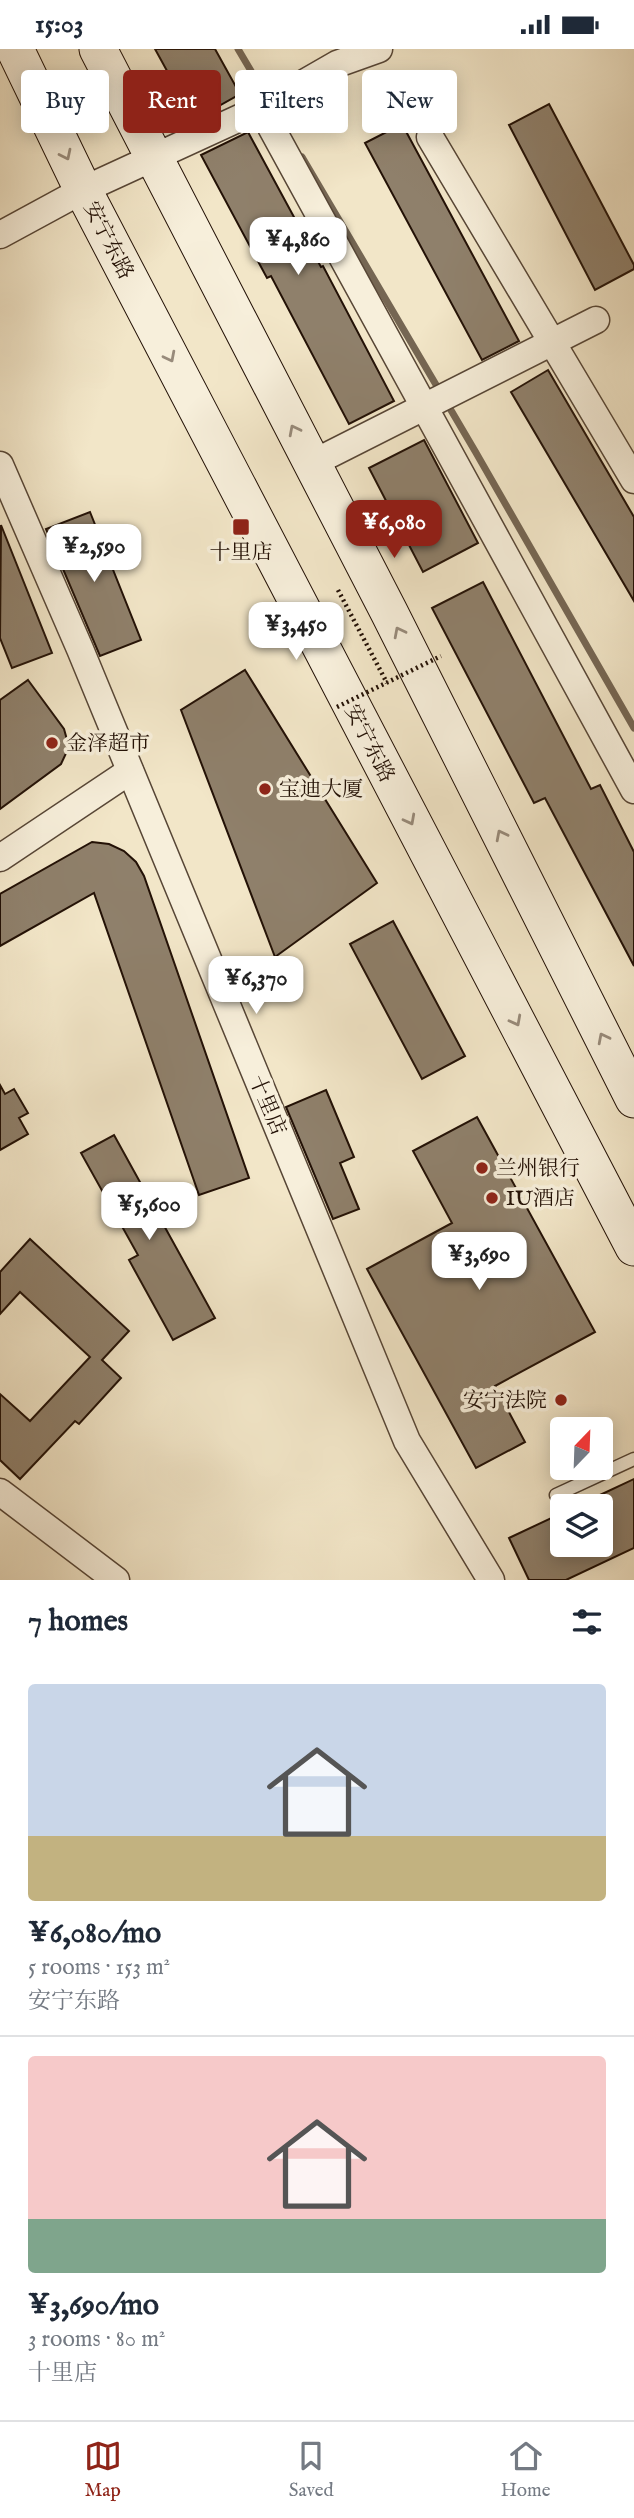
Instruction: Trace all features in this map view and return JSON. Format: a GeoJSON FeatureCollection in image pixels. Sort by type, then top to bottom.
{"type":"FeatureCollection","features":[{"type":"Feature","properties":{"kind":"main road","name":"安宁东路"},"geometry":{"type":"LineString","coordinates":[[15,49],[83,191],[634,1247]]}},
{"type":"Feature","properties":{"kind":"main road"},"geometry":{"type":"LineString","coordinates":[[98,49],[389,612],[634,1099]]}},
{"type":"Feature","properties":{"kind":"street"},"geometry":{"type":"LineString","coordinates":[[324,61],[337,64],[379,49]]}},
{"type":"Feature","properties":{"kind":"street"},"geometry":{"type":"LineString","coordinates":[[0,235],[83,191],[156,157],[235,129]]}},
{"type":"Feature","properties":{"kind":"street"},"geometry":{"type":"LineString","coordinates":[[272,133],[427,405],[634,790]]}},
{"type":"Feature","properties":{"kind":"street"},"geometry":{"type":"LineString","coordinates":[[430,138],[634,480]]}},
{"type":"Feature","properties":{"kind":"street"},"geometry":{"type":"LineString","coordinates":[[311,464],[596,320]]}},
{"type":"Feature","properties":{"kind":"street","name":"十里店"},"geometry":{"type":"LineString","coordinates":[[0,464],[408,1441],[491,1580]]}},
{"type":"Feature","properties":{"kind":"street"},"geometry":{"type":"LineString","coordinates":[[0,858],[130,771]]}},
{"type":"Feature","properties":{"kind":"street"},"geometry":{"type":"LineString","coordinates":[[0,1492],[116,1580]]}},
{"type":"Feature","properties":{"kind":"lane"},"geometry":{"type":"LineString","coordinates":[[558,1494],[634,1459]]}},
{"type":"Feature","properties":{"kind":"path"},"geometry":{"type":"LineString","coordinates":[[338,590],[387,683]]}},
{"type":"Feature","properties":{"kind":"path"},"geometry":{"type":"LineString","coordinates":[[337,707],[441,656]]}},
{"type":"Feature","properties":{"kind":"building"},"geometry":{"type":"Polygon","coordinates":[[[155,49],[215,49],[235,85],[235,97],[221,105],[221,70],[167,70],[155,49]]]}},
{"type":"Feature","properties":{"kind":"building"},"geometry":{"type":"Polygon","coordinates":[[[549,104],[634,265],[634,269],[595,290],[509,125],[549,104]]]}},
{"type":"Feature","properties":{"kind":"building"},"geometry":{"type":"Polygon","coordinates":[[[249,133],[394,401],[349,424],[271,276],[267,278],[201,155],[249,133]]]}},
{"type":"Feature","properties":{"kind":"building"},"geometry":{"type":"Polygon","coordinates":[[[384,133],[407,133],[519,341],[482,360],[365,143],[384,133]]]}},
{"type":"Feature","properties":{"kind":"building"},"geometry":{"type":"Polygon","coordinates":[[[548,370],[634,517],[634,601],[511,392],[548,370]]]}},
{"type":"Feature","properties":{"kind":"building"},"geometry":{"type":"Polygon","coordinates":[[[424,440],[478,543],[423,572],[369,468],[424,440]]]}},
{"type":"Feature","properties":{"kind":"building"},"geometry":{"type":"Polygon","coordinates":[[[90,512],[141,640],[100,656],[46,529],[90,512]]]}},
{"type":"Feature","properties":{"kind":"building"},"geometry":{"type":"Polygon","coordinates":[[[1,525],[52,653],[12,668],[0,638],[1,525]]]}},
{"type":"Feature","properties":{"kind":"building"},"geometry":{"type":"Polygon","coordinates":[[[483,582],[591,789],[600,785],[634,852],[634,966],[545,798],[534,803],[432,608],[483,582]]]}},
{"type":"Feature","properties":{"kind":"building","name":"宝迪大厦"},"geometry":{"type":"Polygon","coordinates":[[[245,670],[377,883],[275,957],[181,710],[245,670]]]}},
{"type":"Feature","properties":{"kind":"building"},"geometry":{"type":"Polygon","coordinates":[[[28,680],[64,729],[69,747],[61,764],[0,809],[0,700],[28,680]]]}},
{"type":"Feature","properties":{"kind":"building"},"geometry":{"type":"Polygon","coordinates":[[[92,842],[109,844],[124,851],[136,862],[144,876],[249,1178],[199,1195],[94,893],[0,946],[0,894],[92,842]]]}},
{"type":"Feature","properties":{"kind":"building"},"geometry":{"type":"Polygon","coordinates":[[[393,921],[465,1056],[422,1079],[350,944],[393,921]]]}},
{"type":"Feature","properties":{"kind":"building"},"geometry":{"type":"Polygon","coordinates":[[[0,1085],[5,1094],[14,1089],[28,1113],[19,1118],[28,1134],[0,1150],[0,1085]]]}},
{"type":"Feature","properties":{"kind":"building"},"geometry":{"type":"Polygon","coordinates":[[[326,1090],[354,1157],[340,1163],[359,1209],[333,1219],[286,1107],[326,1090]]]}},
{"type":"Feature","properties":{"kind":"building"},"geometry":{"type":"Polygon","coordinates":[[[477,1117],[595,1332],[495,1386],[525,1442],[476,1468],[367,1269],[452,1223],[413,1151],[477,1117]]]}},
{"type":"Feature","properties":{"kind":"building"},"geometry":{"type":"Polygon","coordinates":[[[114,1135],[215,1318],[173,1340],[129,1260],[138,1255],[81,1153],[114,1135]]]}},
{"type":"Feature","properties":{"kind":"building"},"geometry":{"type":"Polygon","coordinates":[[[30,1239],[129,1331],[102,1360],[121,1378],[79,1424],[75,1421],[20,1479],[0,1460],[0,1394],[30,1421],[90,1357],[20,1292],[0,1314],[0,1272],[30,1239]]]}},
{"type":"Feature","properties":{"kind":"building"},"geometry":{"type":"Polygon","coordinates":[[[634,1479],[634,1548],[566,1580],[529,1580],[509,1538],[550,1519],[550,1557],[613,1557],[613,1494],[602,1494],[634,1479]]]}},
{"type":"Feature","properties":{"kind":"waterway"},"geometry":{"type":"LineString","coordinates":[[238,49],[250,70]]}},
{"type":"Feature","properties":{"kind":"waterway"},"geometry":{"type":"LineString","coordinates":[[302,157],[634,728]]}},
{"type":"Feature","properties":{"kind":"place","name":"十里店"},"geometry":{"type":"Point","coordinates":[241,527]}},
{"type":"Feature","properties":{"kind":"place","name":"金泽超市"},"geometry":{"type":"Point","coordinates":[52,743]}},
{"type":"Feature","properties":{"kind":"place","name":"宝迪大厦"},"geometry":{"type":"Point","coordinates":[265,789]}},
{"type":"Feature","properties":{"kind":"place","name":"兰州银行"},"geometry":{"type":"Point","coordinates":[482,1168]}},
{"type":"Feature","properties":{"kind":"place","name":"IU酒店"},"geometry":{"type":"Point","coordinates":[492,1198]}},
{"type":"Feature","properties":{"kind":"place","name":"安宁法院"},"geometry":{"type":"Point","coordinates":[561,1400]}}]}
